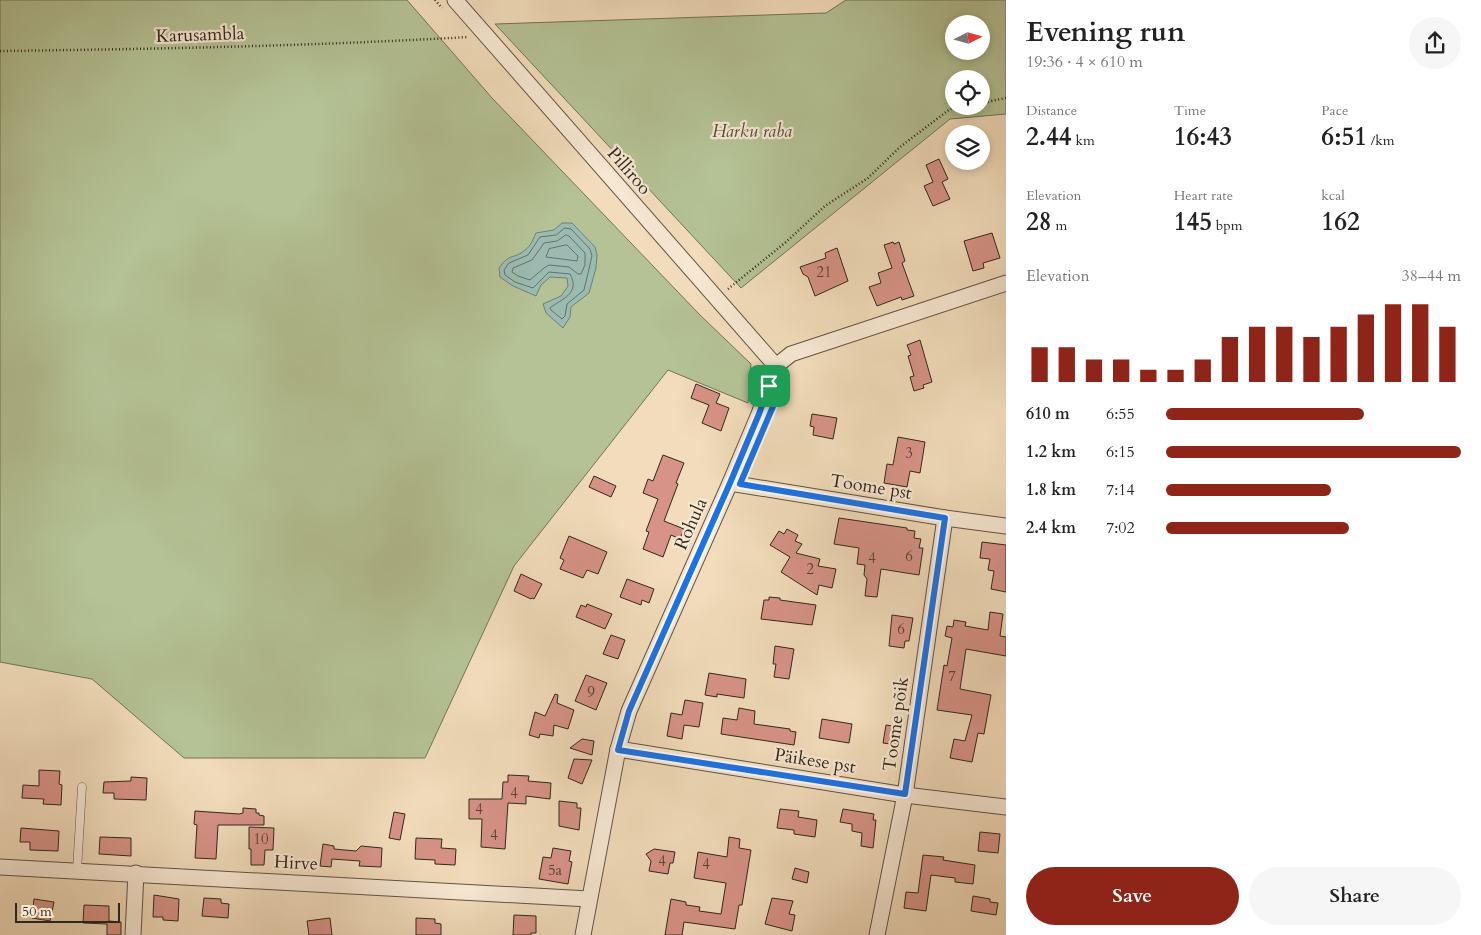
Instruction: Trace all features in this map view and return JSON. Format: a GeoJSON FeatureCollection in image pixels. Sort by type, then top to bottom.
{"type":"FeatureCollection","features":[{"type":"Feature","properties":{"kind":"street","name":"Pilliroo"},"geometry":{"type":"LineString","coordinates":[[455,0],[776,366]]}},
{"type":"Feature","properties":{"kind":"street"},"geometry":{"type":"LineString","coordinates":[[776,366],[791,354],[1006,284]]}},
{"type":"Feature","properties":{"kind":"street","name":"Rohula"},"geometry":{"type":"LineString","coordinates":[[583,935],[618,750],[629,711],[730,483],[759,414],[776,366]]}},
{"type":"Feature","properties":{"kind":"street","name":"Toome pst"},"geometry":{"type":"LineString","coordinates":[[730,483],[1006,526]]}},
{"type":"Feature","properties":{"kind":"street","name":"Toome põik"},"geometry":{"type":"LineString","coordinates":[[877,935],[905,794],[945,518]]}},
{"type":"Feature","properties":{"kind":"street","name":"Päikese pst"},"geometry":{"type":"LineString","coordinates":[[618,750],[905,794],[1006,807]]}},
{"type":"Feature","properties":{"kind":"street","name":"Hirve"},"geometry":{"type":"LineString","coordinates":[[0,866],[589,899]]}},
{"type":"Feature","properties":{"kind":"street"},"geometry":{"type":"LineString","coordinates":[[133,935],[136,873]]}},
{"type":"Feature","properties":{"kind":"lane"},"geometry":{"type":"LineString","coordinates":[[77,870],[82,787]]}},
{"type":"Feature","properties":{"kind":"path","name":"Karusambla"},"geometry":{"type":"LineString","coordinates":[[0,51],[156,49],[468,37]]}},
{"type":"Feature","properties":{"kind":"path"},"geometry":{"type":"LineString","coordinates":[[990,101],[1006,98]]}},
{"type":"Feature","properties":{"kind":"path"},"geometry":{"type":"LineString","coordinates":[[716,298],[786,242],[825,206],[868,178],[900,147],[945,113]]}},
{"type":"Feature","properties":{"kind":"green space"},"geometry":{"type":"Polygon","coordinates":[[[0,0],[407,0],[492,98],[700,315],[751,364],[748,403],[668,370],[514,566],[425,758],[184,758],[92,679],[0,662],[0,0]]]}},
{"type":"Feature","properties":{"kind":"green space","name":"Harku raba"},"geometry":{"type":"Polygon","coordinates":[[[846,0],[1006,0],[1006,114],[950,119],[741,288],[495,24],[826,13],[846,0]]]}},
{"type":"Feature","properties":{"kind":"water"},"geometry":{"type":"Polygon","coordinates":[[[562,223],[572,223],[595,247],[597,255],[596,268],[589,293],[571,307],[570,317],[563,328],[546,313],[543,304],[561,296],[568,286],[567,278],[550,277],[541,285],[536,296],[513,286],[500,277],[499,268],[506,260],[518,255],[527,248],[536,233],[554,230],[562,223]]]}},
{"type":"Feature","properties":{"kind":"building"},"geometry":{"type":"Polygon","coordinates":[[[939,159],[948,179],[942,182],[950,199],[933,206],[924,186],[933,182],[926,165],[939,159]]]}},
{"type":"Feature","properties":{"kind":"building"},"geometry":{"type":"Polygon","coordinates":[[[992,233],[1000,258],[983,263],[984,268],[973,271],[964,241],[992,233]]]}},
{"type":"Feature","properties":{"kind":"building"},"geometry":{"type":"Polygon","coordinates":[[[893,242],[894,244],[899,242],[905,261],[902,263],[914,296],[902,300],[901,297],[877,306],[869,287],[881,283],[878,273],[892,268],[884,245],[893,242]]]}},
{"type":"Feature","properties":{"kind":"building"},"geometry":{"type":"Polygon","coordinates":[[[837,248],[848,281],[815,296],[808,277],[803,274],[800,267],[826,258],[825,253],[837,248]]]}},
{"type":"Feature","properties":{"kind":"building"},"geometry":{"type":"Polygon","coordinates":[[[920,340],[932,382],[923,385],[924,388],[914,391],[910,377],[914,376],[908,356],[911,355],[907,345],[920,340]]]}},
{"type":"Feature","properties":{"kind":"building"},"geometry":{"type":"Polygon","coordinates":[[[696,384],[720,394],[716,403],[729,408],[721,431],[702,423],[709,405],[691,398],[696,384]]]}},
{"type":"Feature","properties":{"kind":"building"},"geometry":{"type":"Polygon","coordinates":[[[812,414],[837,418],[833,439],[813,435],[814,427],[810,426],[812,414]]]}},
{"type":"Feature","properties":{"kind":"building"},"geometry":{"type":"Polygon","coordinates":[[[898,437],[925,442],[920,473],[910,471],[907,487],[884,483],[887,464],[893,465],[898,437]]]}},
{"type":"Feature","properties":{"kind":"building"},"geometry":{"type":"Polygon","coordinates":[[[663,455],[684,463],[664,521],[684,529],[680,539],[671,535],[663,557],[643,549],[649,532],[646,531],[658,499],[643,493],[648,479],[653,481],[663,455]]]}},
{"type":"Feature","properties":{"kind":"building"},"geometry":{"type":"Polygon","coordinates":[[[594,476],[616,486],[611,497],[589,487],[594,476]]]}},
{"type":"Feature","properties":{"kind":"building"},"geometry":{"type":"Polygon","coordinates":[[[839,518],[907,528],[907,530],[915,531],[914,538],[921,539],[919,548],[923,548],[919,575],[881,569],[877,597],[865,596],[867,579],[864,575],[865,565],[857,564],[859,548],[834,544],[839,518]]]}},
{"type":"Feature","properties":{"kind":"building"},"geometry":{"type":"Polygon","coordinates":[[[787,529],[798,535],[795,541],[802,544],[796,553],[820,559],[818,566],[836,569],[832,588],[819,585],[817,595],[781,572],[790,557],[770,545],[779,531],[784,534],[787,529]]]}},
{"type":"Feature","properties":{"kind":"building"},"geometry":{"type":"Polygon","coordinates":[[[569,536],[607,552],[598,574],[587,570],[583,578],[560,569],[564,560],[560,558],[569,536]]]}},
{"type":"Feature","properties":{"kind":"building"},"geometry":{"type":"Polygon","coordinates":[[[982,542],[1006,545],[1006,592],[991,589],[994,571],[988,570],[990,559],[980,558],[982,542]]]}},
{"type":"Feature","properties":{"kind":"building"},"geometry":{"type":"Polygon","coordinates":[[[521,574],[542,584],[534,599],[514,591],[521,574]]]}},
{"type":"Feature","properties":{"kind":"building"},"geometry":{"type":"Polygon","coordinates":[[[627,579],[654,589],[649,603],[642,600],[641,605],[620,597],[627,579]]]}},
{"type":"Feature","properties":{"kind":"building"},"geometry":{"type":"Polygon","coordinates":[[[769,597],[816,605],[812,625],[761,619],[764,600],[769,600],[769,597]]]}},
{"type":"Feature","properties":{"kind":"building"},"geometry":{"type":"Polygon","coordinates":[[[587,604],[612,614],[605,629],[576,617],[581,605],[586,607],[587,604]]]}},
{"type":"Feature","properties":{"kind":"building"},"geometry":{"type":"Polygon","coordinates":[[[990,612],[1003,614],[1000,636],[1006,637],[1006,656],[966,649],[960,689],[991,695],[984,734],[978,733],[972,762],[950,758],[954,739],[965,741],[972,715],[937,710],[944,665],[947,666],[952,638],[945,636],[947,626],[953,627],[954,620],[966,622],[965,626],[988,630],[990,612]]]}},
{"type":"Feature","properties":{"kind":"building"},"geometry":{"type":"Polygon","coordinates":[[[892,615],[913,618],[909,641],[905,641],[904,648],[889,646],[892,615]]]}},
{"type":"Feature","properties":{"kind":"building"},"geometry":{"type":"Polygon","coordinates":[[[611,635],[625,640],[618,659],[603,654],[611,635]]]}},
{"type":"Feature","properties":{"kind":"building"},"geometry":{"type":"Polygon","coordinates":[[[775,646],[794,649],[789,679],[774,677],[776,664],[773,664],[775,646]]]}},
{"type":"Feature","properties":{"kind":"building"},"geometry":{"type":"Polygon","coordinates":[[[709,673],[746,679],[744,698],[717,694],[717,697],[705,695],[709,673]]]}},
{"type":"Feature","properties":{"kind":"building"},"geometry":{"type":"Polygon","coordinates":[[[586,675],[607,683],[596,710],[575,701],[586,675]]]}},
{"type":"Feature","properties":{"kind":"building"},"geometry":{"type":"Polygon","coordinates":[[[555,694],[558,695],[557,703],[574,710],[568,729],[554,725],[553,736],[540,734],[539,738],[529,735],[535,712],[545,716],[555,694]]]}},
{"type":"Feature","properties":{"kind":"building"},"geometry":{"type":"Polygon","coordinates":[[[685,700],[703,703],[699,727],[684,725],[682,739],[667,736],[671,713],[682,715],[685,700]]]}},
{"type":"Feature","properties":{"kind":"building"},"geometry":{"type":"Polygon","coordinates":[[[739,708],[755,711],[754,724],[790,729],[790,731],[796,732],[794,745],[721,734],[723,718],[737,720],[739,708]]]}},
{"type":"Feature","properties":{"kind":"building"},"geometry":{"type":"Polygon","coordinates":[[[822,719],[852,724],[849,743],[819,738],[822,719]]]}},
{"type":"Feature","properties":{"kind":"building"},"geometry":{"type":"Polygon","coordinates":[[[886,725],[901,727],[898,745],[883,743],[886,725]]]}},
{"type":"Feature","properties":{"kind":"building"},"geometry":{"type":"Polygon","coordinates":[[[582,739],[594,741],[592,755],[570,748],[582,739]]]}},
{"type":"Feature","properties":{"kind":"building"},"geometry":{"type":"Polygon","coordinates":[[[574,759],[592,760],[582,784],[568,778],[574,759]]]}},
{"type":"Feature","properties":{"kind":"building"},"geometry":{"type":"Polygon","coordinates":[[[39,770],[60,771],[59,784],[62,785],[61,805],[43,804],[44,799],[22,798],[23,785],[39,786],[39,770]]]}},
{"type":"Feature","properties":{"kind":"building"},"geometry":{"type":"Polygon","coordinates":[[[508,775],[529,776],[528,781],[551,783],[550,799],[526,796],[526,804],[508,803],[505,849],[481,847],[482,819],[469,819],[469,799],[502,799],[503,782],[508,782],[508,775]]]}},
{"type":"Feature","properties":{"kind":"building"},"geometry":{"type":"Polygon","coordinates":[[[131,777],[147,778],[146,800],[114,799],[114,793],[103,793],[104,782],[131,781],[131,777]]]}},
{"type":"Feature","properties":{"kind":"building"},"geometry":{"type":"Polygon","coordinates":[[[559,801],[577,803],[577,808],[581,808],[579,830],[559,826],[559,801]]]}},
{"type":"Feature","properties":{"kind":"building"},"geometry":{"type":"Polygon","coordinates":[[[243,808],[256,809],[256,813],[264,816],[264,825],[218,825],[216,859],[195,858],[197,825],[194,824],[195,811],[239,814],[243,813],[243,808]]]}},
{"type":"Feature","properties":{"kind":"building"},"geometry":{"type":"Polygon","coordinates":[[[780,809],[799,811],[798,817],[817,820],[815,837],[794,834],[794,830],[777,828],[780,809]]]}},
{"type":"Feature","properties":{"kind":"building"},"geometry":{"type":"Polygon","coordinates":[[[843,809],[874,814],[873,820],[876,820],[873,848],[861,846],[862,833],[852,831],[852,824],[840,822],[843,809]]]}},
{"type":"Feature","properties":{"kind":"building"},"geometry":{"type":"Polygon","coordinates":[[[394,812],[405,814],[400,840],[389,838],[394,812]]]}},
{"type":"Feature","properties":{"kind":"building"},"geometry":{"type":"Polygon","coordinates":[[[249,827],[274,828],[273,850],[265,850],[264,865],[251,865],[249,827]]]}},
{"type":"Feature","properties":{"kind":"building"},"geometry":{"type":"Polygon","coordinates":[[[21,828],[59,831],[58,851],[30,850],[30,842],[20,842],[21,828]]]}},
{"type":"Feature","properties":{"kind":"building"},"geometry":{"type":"Polygon","coordinates":[[[980,832],[1000,834],[998,853],[978,851],[980,832]]]}},
{"type":"Feature","properties":{"kind":"building"},"geometry":{"type":"Polygon","coordinates":[[[100,837],[131,838],[131,856],[99,854],[100,837]]]}},
{"type":"Feature","properties":{"kind":"building"},"geometry":{"type":"Polygon","coordinates":[[[729,837],[740,839],[739,848],[751,850],[742,905],[739,905],[735,929],[684,922],[682,935],[665,935],[671,899],[686,902],[686,905],[700,907],[699,911],[721,914],[726,883],[694,878],[698,852],[727,857],[729,837]]]}},
{"type":"Feature","properties":{"kind":"building"},"geometry":{"type":"Polygon","coordinates":[[[416,838],[442,839],[441,848],[456,849],[455,865],[435,864],[435,860],[415,859],[416,838]]]}},
{"type":"Feature","properties":{"kind":"building"},"geometry":{"type":"Polygon","coordinates":[[[323,844],[334,846],[334,849],[356,851],[361,846],[382,848],[381,867],[359,866],[360,861],[332,859],[331,867],[320,866],[323,844]]]}},
{"type":"Feature","properties":{"kind":"building"},"geometry":{"type":"Polygon","coordinates":[[[553,848],[571,851],[569,861],[572,862],[568,884],[539,879],[543,857],[551,858],[553,848]]]}},
{"type":"Feature","properties":{"kind":"building"},"geometry":{"type":"Polygon","coordinates":[[[654,849],[675,852],[668,874],[649,871],[651,861],[646,854],[654,849]]]}},
{"type":"Feature","properties":{"kind":"building"},"geometry":{"type":"Polygon","coordinates":[[[923,855],[944,857],[943,860],[975,865],[973,884],[955,882],[955,878],[931,875],[926,911],[904,908],[906,892],[918,893],[923,855]]]}},
{"type":"Feature","properties":{"kind":"building"},"geometry":{"type":"Polygon","coordinates":[[[795,868],[809,872],[807,883],[792,879],[795,868]]]}},
{"type":"Feature","properties":{"kind":"building"},"geometry":{"type":"Polygon","coordinates":[[[154,895],[179,899],[178,921],[163,920],[163,917],[153,917],[154,895]]]}},
{"type":"Feature","properties":{"kind":"building"},"geometry":{"type":"Polygon","coordinates":[[[973,896],[990,899],[990,902],[998,903],[996,915],[971,911],[973,896]]]}},
{"type":"Feature","properties":{"kind":"building"},"geometry":{"type":"Polygon","coordinates":[[[204,898],[221,899],[221,903],[229,904],[228,918],[202,916],[204,898]]]}},
{"type":"Feature","properties":{"kind":"building"},"geometry":{"type":"Polygon","coordinates":[[[772,898],[793,901],[789,914],[795,915],[792,931],[765,924],[772,898]]]}},
{"type":"Feature","properties":{"kind":"building"},"geometry":{"type":"Polygon","coordinates":[[[34,899],[54,902],[50,921],[32,918],[34,899]]]}},
{"type":"Feature","properties":{"kind":"building"},"geometry":{"type":"Polygon","coordinates":[[[84,905],[109,906],[109,921],[121,922],[121,935],[107,935],[107,924],[83,923],[84,905]]]}},
{"type":"Feature","properties":{"kind":"building"},"geometry":{"type":"Polygon","coordinates":[[[514,915],[536,916],[536,933],[531,933],[531,935],[513,935],[514,915]]]}},
{"type":"Feature","properties":{"kind":"building"},"geometry":{"type":"Polygon","coordinates":[[[330,918],[332,935],[309,935],[307,921],[330,918]]]}},
{"type":"Feature","properties":{"kind":"building"},"geometry":{"type":"Polygon","coordinates":[[[416,918],[435,919],[435,923],[441,924],[441,935],[416,935],[416,918]]]}},
{"type":"Feature","properties":{"kind":"route"},"geometry":{"type":"LineString","coordinates":[[769,386],[780,390],[740,484],[945,518],[905,794],[618,750],[629,711],[730,483],[769,386]]}}]}
